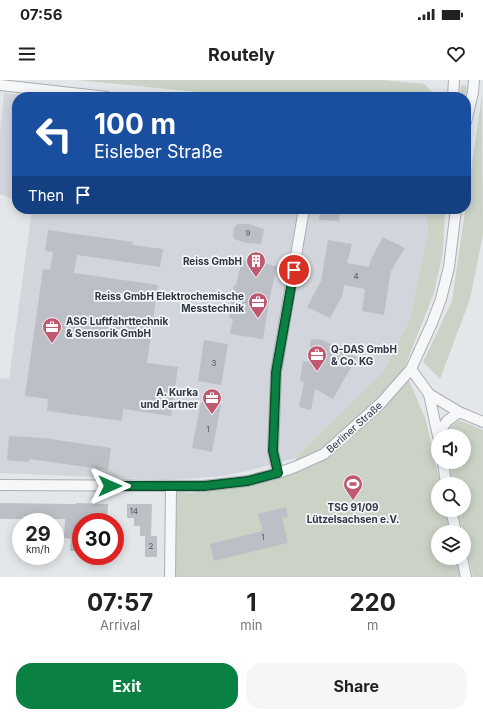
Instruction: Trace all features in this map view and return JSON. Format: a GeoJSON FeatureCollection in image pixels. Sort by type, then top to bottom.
{"type":"FeatureCollection","features":[{"type":"Feature","properties":{"kind":"street"},"geometry":{"type":"LineString","coordinates":[[453,92],[454,80]]}},
{"type":"Feature","properties":{"kind":"street"},"geometry":{"type":"LineString","coordinates":[[471,101],[474,80]]}},
{"type":"Feature","properties":{"kind":"street"},"geometry":{"type":"LineString","coordinates":[[0,85],[62,92]]}},
{"type":"Feature","properties":{"kind":"street"},"geometry":{"type":"LineString","coordinates":[[278,473],[273,451],[276,372],[303,214]]}},
{"type":"Feature","properties":{"kind":"street","name":"Berliner Straße"},"geometry":{"type":"LineString","coordinates":[[0,485],[204,486],[248,481],[278,473],[324,454],[381,403],[411,369],[441,299],[450,260],[455,214]]}},
{"type":"Feature","properties":{"kind":"street"},"geometry":{"type":"LineString","coordinates":[[411,369],[429,394],[459,412],[483,422]]}},
{"type":"Feature","properties":{"kind":"street"},"geometry":{"type":"LineString","coordinates":[[429,394],[437,429]]}},
{"type":"Feature","properties":{"kind":"street"},"geometry":{"type":"LineString","coordinates":[[442,429],[447,421],[459,412]]}},
{"type":"Feature","properties":{"kind":"street"},"geometry":{"type":"LineString","coordinates":[[170,577],[171,486]]}},
{"type":"Feature","properties":{"kind":"street"},"geometry":{"type":"LineString","coordinates":[[463,565],[466,577]]}},
{"type":"Feature","properties":{"kind":"shaded area"},"geometry":{"type":"Polygon","coordinates":[[[77,80],[383,80],[425,84],[432,92],[198,92],[77,80]]]}},
{"type":"Feature","properties":{"kind":"shaded area"},"geometry":{"type":"Polygon","coordinates":[[[463,85],[466,86],[467,92],[460,92],[461,87],[463,85]]]}},
{"type":"Feature","properties":{"kind":"shaded area"},"geometry":{"type":"Polygon","coordinates":[[[4,93],[12,94],[12,199],[0,194],[0,131],[4,93]]]}},
{"type":"Feature","properties":{"kind":"shaded area"},"geometry":{"type":"Polygon","coordinates":[[[482,95],[483,234],[470,299],[440,379],[423,362],[452,301],[465,214],[471,214],[471,171],[482,95]]]}},
{"type":"Feature","properties":{"kind":"shaded area"},"geometry":{"type":"Polygon","coordinates":[[[31,214],[426,214],[428,231],[410,319],[383,372],[295,458],[223,476],[167,480],[0,473],[0,378],[9,379],[31,214]]]}},
{"type":"Feature","properties":{"kind":"shaded area","name":"TSG 91/09 Lützelsachsen e.V."},"geometry":{"type":"Polygon","coordinates":[[[426,214],[445,214],[443,252],[434,293],[404,369],[426,420],[431,443],[431,469],[437,469],[438,477],[431,477],[431,517],[447,517],[448,525],[431,525],[431,565],[457,565],[460,577],[175,577],[176,491],[190,493],[254,485],[302,468],[295,458],[383,372],[410,319],[428,231],[426,214]]]}},
{"type":"Feature","properties":{"kind":"shaded area"},"geometry":{"type":"Polygon","coordinates":[[[459,420],[483,430],[483,577],[473,577],[470,565],[471,525],[461,525],[459,517],[471,517],[471,477],[452,477],[450,469],[471,469],[471,429],[449,428],[459,420]]]}},
{"type":"Feature","properties":{"kind":"building"},"geometry":{"type":"Polygon","coordinates":[[[320,214],[340,214],[339,221],[319,220],[320,214]]]}},
{"type":"Feature","properties":{"kind":"building"},"geometry":{"type":"Polygon","coordinates":[[[237,224],[249,224],[264,229],[261,244],[246,243],[234,239],[234,227],[236,227],[237,224]]]}},
{"type":"Feature","properties":{"kind":"building"},"geometry":{"type":"Polygon","coordinates":[[[48,230],[133,242],[132,245],[163,249],[160,267],[77,255],[74,273],[158,285],[147,363],[178,367],[171,416],[123,409],[122,421],[47,411],[48,399],[25,396],[43,269],[50,270],[53,252],[45,251],[48,230]]]}},
{"type":"Feature","properties":{"kind":"building"},"geometry":{"type":"Polygon","coordinates":[[[383,237],[405,248],[391,271],[384,315],[362,311],[365,289],[344,285],[342,296],[330,318],[307,307],[321,281],[328,240],[352,244],[347,263],[369,267],[371,259],[383,237]]]}},
{"type":"Feature","properties":{"kind":"building"},"geometry":{"type":"Polygon","coordinates":[[[242,260],[277,266],[270,296],[263,339],[230,334],[233,319],[229,318],[234,285],[236,285],[242,260]]]}},
{"type":"Feature","properties":{"kind":"building"},"geometry":{"type":"Polygon","coordinates":[[[311,339],[323,340],[357,357],[333,399],[315,389],[311,410],[299,407],[304,382],[300,381],[303,361],[308,362],[311,339]]]}},
{"type":"Feature","properties":{"kind":"building"},"geometry":{"type":"Polygon","coordinates":[[[204,340],[228,344],[221,385],[198,381],[204,340]]]}},
{"type":"Feature","properties":{"kind":"building"},"geometry":{"type":"Polygon","coordinates":[[[201,402],[221,405],[212,452],[192,448],[201,402]]]}},
{"type":"Feature","properties":{"kind":"building"},"geometry":{"type":"Polygon","coordinates":[[[9,436],[44,438],[111,448],[108,470],[29,459],[29,462],[7,460],[9,436]]]}},
{"type":"Feature","properties":{"kind":"building"},"geometry":{"type":"Polygon","coordinates":[[[0,503],[108,504],[107,513],[72,513],[72,551],[70,551],[71,539],[64,538],[64,513],[12,513],[12,519],[0,519],[0,503]]]}},
{"type":"Feature","properties":{"kind":"building"},"geometry":{"type":"Polygon","coordinates":[[[127,504],[152,504],[151,536],[157,536],[157,557],[145,557],[145,536],[140,536],[140,526],[134,526],[134,518],[127,518],[127,504]]]}},
{"type":"Feature","properties":{"kind":"building"},"geometry":{"type":"Polygon","coordinates":[[[286,507],[288,517],[282,518],[288,543],[214,561],[210,544],[263,531],[258,514],[286,507]]]}},
{"type":"Feature","properties":{"kind":"place","name":"Reiss GmbH"},"geometry":{"type":"Point","coordinates":[256,278]}},
{"type":"Feature","properties":{"kind":"place","name":"Reiss GmbH Elektrochemische Messtechnik"},"geometry":{"type":"Point","coordinates":[258,319]}},
{"type":"Feature","properties":{"kind":"place","name":"ASG Luftfahrttechnik & Sensorik GmbH"},"geometry":{"type":"Point","coordinates":[52,344]}},
{"type":"Feature","properties":{"kind":"place","name":"Q-DAS GmbH & Co. KG"},"geometry":{"type":"Point","coordinates":[317,372]}},
{"type":"Feature","properties":{"kind":"place","name":"A. Kurka und Partner"},"geometry":{"type":"Point","coordinates":[212,415]}},
{"type":"Feature","properties":{"kind":"place","name":"TSG 91/09 Lützelsachsen e.V."},"geometry":{"type":"Point","coordinates":[353,501]}},
{"type":"Feature","properties":{"kind":"route"},"geometry":{"type":"LineString","coordinates":[[110,486],[204,486],[248,481],[278,473],[273,451],[276,372],[294,270]]}}]}
